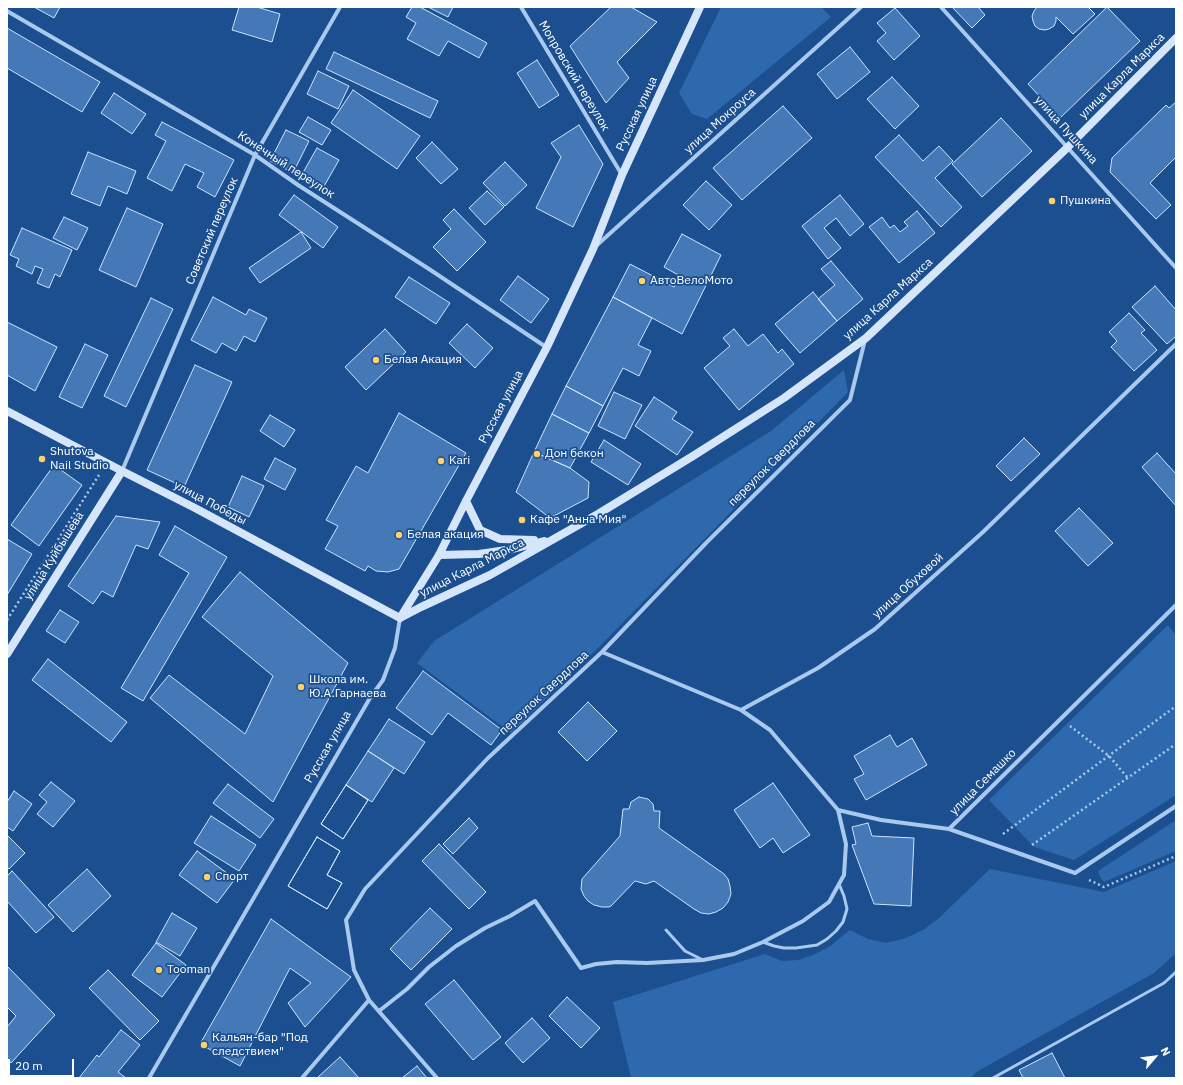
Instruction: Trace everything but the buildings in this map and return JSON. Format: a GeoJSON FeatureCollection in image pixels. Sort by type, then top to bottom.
{"type":"FeatureCollection","features":[{"type":"Feature","properties":{"kind":"main road","name":"Русская улица"},"geometry":{"type":"LineString","coordinates":[[400,618],[439,555],[547,348],[593,249],[622,175],[700,7]]}},
{"type":"Feature","properties":{"kind":"main road","name":"улица Карла Маркса"},"geometry":{"type":"LineString","coordinates":[[400,618],[490,575],[694,456],[784,398],[866,338],[1068,147],[1176,38]]}},
{"type":"Feature","properties":{"kind":"main road","name":"улица Победы"},"geometry":{"type":"LineString","coordinates":[[7,411],[195,508],[400,618]]}},
{"type":"Feature","properties":{"kind":"main road","name":"улица Куйбышева"},"geometry":{"type":"LineString","coordinates":[[7,654],[122,471]]}},
{"type":"Feature","properties":{"kind":"main road","name":"улица Карла Маркса"},"geometry":{"type":"LineString","coordinates":[[466,501],[480,530],[500,539],[526,540],[555,538]]}},
{"type":"Feature","properties":{"kind":"main road","name":"улица Карла Маркса"},"geometry":{"type":"LineString","coordinates":[[439,555],[479,554],[513,549],[555,538]]}},
{"type":"Feature","properties":{"kind":"street","name":"Советский переулок"},"geometry":{"type":"LineString","coordinates":[[122,471],[255,155],[340,7]]}},
{"type":"Feature","properties":{"kind":"street","name":"Мопровский переулок"},"geometry":{"type":"LineString","coordinates":[[521,7],[622,175]]}},
{"type":"Feature","properties":{"kind":"street","name":"улица Мокроуса"},"geometry":{"type":"LineString","coordinates":[[593,249],[861,7]]}},
{"type":"Feature","properties":{"kind":"street","name":"улица Пушкина"},"geometry":{"type":"LineString","coordinates":[[941,7],[1176,268]]}},
{"type":"Feature","properties":{"kind":"street","name":"Конечный переулок"},"geometry":{"type":"LineString","coordinates":[[7,11],[255,155],[298,185],[429,269],[547,348]]}},
{"type":"Feature","properties":{"kind":"street","name":"переулок Свердлова"},"geometry":{"type":"LineString","coordinates":[[437,1078],[369,1000],[354,970],[346,920],[365,889],[488,758],[602,652],[706,543],[850,400],[866,338]]}},
{"type":"Feature","properties":{"kind":"street","name":"улица Обуховой"},"geometry":{"type":"LineString","coordinates":[[741,710],[818,668],[875,629],[983,532],[1176,344]]}},
{"type":"Feature","properties":{"kind":"street","name":"улица Семашко"},"geometry":{"type":"LineString","coordinates":[[838,810],[881,820],[949,829],[1176,605]]}},
{"type":"Feature","properties":{"kind":"street","name":"Русская улица"},"geometry":{"type":"LineString","coordinates":[[150,1078],[370,698],[383,680],[395,648],[400,618]]}},
{"type":"Feature","properties":{"kind":"street"},"geometry":{"type":"LineString","coordinates":[[380,1012],[407,989],[429,967],[456,946],[485,928],[510,916],[535,901],[581,968],[596,964],[617,962],[647,963],[703,960],[734,954],[763,942],[803,922],[829,902],[844,876],[846,844],[838,810],[770,730],[741,710],[602,652]]}},
{"type":"Feature","properties":{"kind":"street"},"geometry":{"type":"LineString","coordinates":[[949,829],[1075,873],[1176,806]]}},
{"type":"Feature","properties":{"kind":"street"},"geometry":{"type":"LineString","coordinates":[[302,1078],[369,1000]]}},
{"type":"Feature","properties":{"kind":"lane"},"geometry":{"type":"LineString","coordinates":[[763,942],[779,947],[796,948],[817,945],[827,939],[843,922],[847,910],[844,896],[839,884]]}},
{"type":"Feature","properties":{"kind":"lane"},"geometry":{"type":"LineString","coordinates":[[666,930],[685,951],[703,960]]}},
{"type":"Feature","properties":{"kind":"lane"},"geometry":{"type":"LineString","coordinates":[[993,1078],[1164,983],[1176,972]]}},
{"type":"Feature","properties":{"kind":"path"},"geometry":{"type":"LineString","coordinates":[[7,620],[107,462]]}},
{"type":"Feature","properties":{"kind":"path"},"geometry":{"type":"LineString","coordinates":[[990,843],[1176,706]]}},
{"type":"Feature","properties":{"kind":"path"},"geometry":{"type":"LineString","coordinates":[[1061,719],[1109,756],[1128,778]]}},
{"type":"Feature","properties":{"kind":"path"},"geometry":{"type":"LineString","coordinates":[[1019,854],[1176,744]]}},
{"type":"Feature","properties":{"kind":"path"},"geometry":{"type":"LineString","coordinates":[[1075,873],[1104,887],[1176,856]]}},
{"type":"Feature","properties":{"kind":"shaded area"},"geometry":{"type":"Polygon","coordinates":[[[721,7],[821,7],[831,17],[707,119],[692,114],[679,93],[721,7]]]}},
{"type":"Feature","properties":{"kind":"shaded area"},"geometry":{"type":"Polygon","coordinates":[[[844,370],[848,392],[602,644],[511,733],[417,663],[434,641],[771,431],[844,370]]]}},
{"type":"Feature","properties":{"kind":"shaded area"},"geometry":{"type":"Polygon","coordinates":[[[1168,625],[1176,636],[1176,795],[1074,860],[1034,847],[989,800],[1168,625]]]}},
{"type":"Feature","properties":{"kind":"shaded area"},"geometry":{"type":"Polygon","coordinates":[[[1176,820],[1176,851],[1104,882],[1098,871],[1176,820]]]}},
{"type":"Feature","properties":{"kind":"shaded area"},"geometry":{"type":"Polygon","coordinates":[[[1176,861],[1176,953],[1154,973],[978,1071],[970,1078],[631,1078],[613,1002],[765,954],[782,961],[798,960],[829,947],[850,930],[868,939],[886,943],[906,938],[923,930],[939,918],[990,869],[1104,892],[1176,861]]]}},
{"type":"Feature","properties":{"kind":"place","name":"Пушкина"},"geometry":{"type":"Point","coordinates":[1052,201]}},
{"type":"Feature","properties":{"kind":"place","name":"АвтоВелоМото"},"geometry":{"type":"Point","coordinates":[642,281]}},
{"type":"Feature","properties":{"kind":"place","name":"Белая Акация"},"geometry":{"type":"Point","coordinates":[376,360]}},
{"type":"Feature","properties":{"kind":"place","name":"Дон бекон"},"geometry":{"type":"Point","coordinates":[537,454]}},
{"type":"Feature","properties":{"kind":"place","name":"Shutova Nail Studio"},"geometry":{"type":"Point","coordinates":[42,459]}},
{"type":"Feature","properties":{"kind":"place","name":"Kari"},"geometry":{"type":"Point","coordinates":[441,461]}},
{"type":"Feature","properties":{"kind":"place","name":"Кафе \"Анна Мия\""},"geometry":{"type":"Point","coordinates":[522,520]}},
{"type":"Feature","properties":{"kind":"place","name":"Белая акация"},"geometry":{"type":"Point","coordinates":[399,535]}},
{"type":"Feature","properties":{"kind":"place","name":"Школа им. Ю.А.Гарнаева"},"geometry":{"type":"Point","coordinates":[301,687]}},
{"type":"Feature","properties":{"kind":"place","name":"Спорт"},"geometry":{"type":"Point","coordinates":[207,877]}},
{"type":"Feature","properties":{"kind":"place","name":"Tooman"},"geometry":{"type":"Point","coordinates":[159,970]}},
{"type":"Feature","properties":{"kind":"place","name":"Кальян-бар \"Под следствием\""},"geometry":{"type":"Point","coordinates":[204,1045]}}]}
